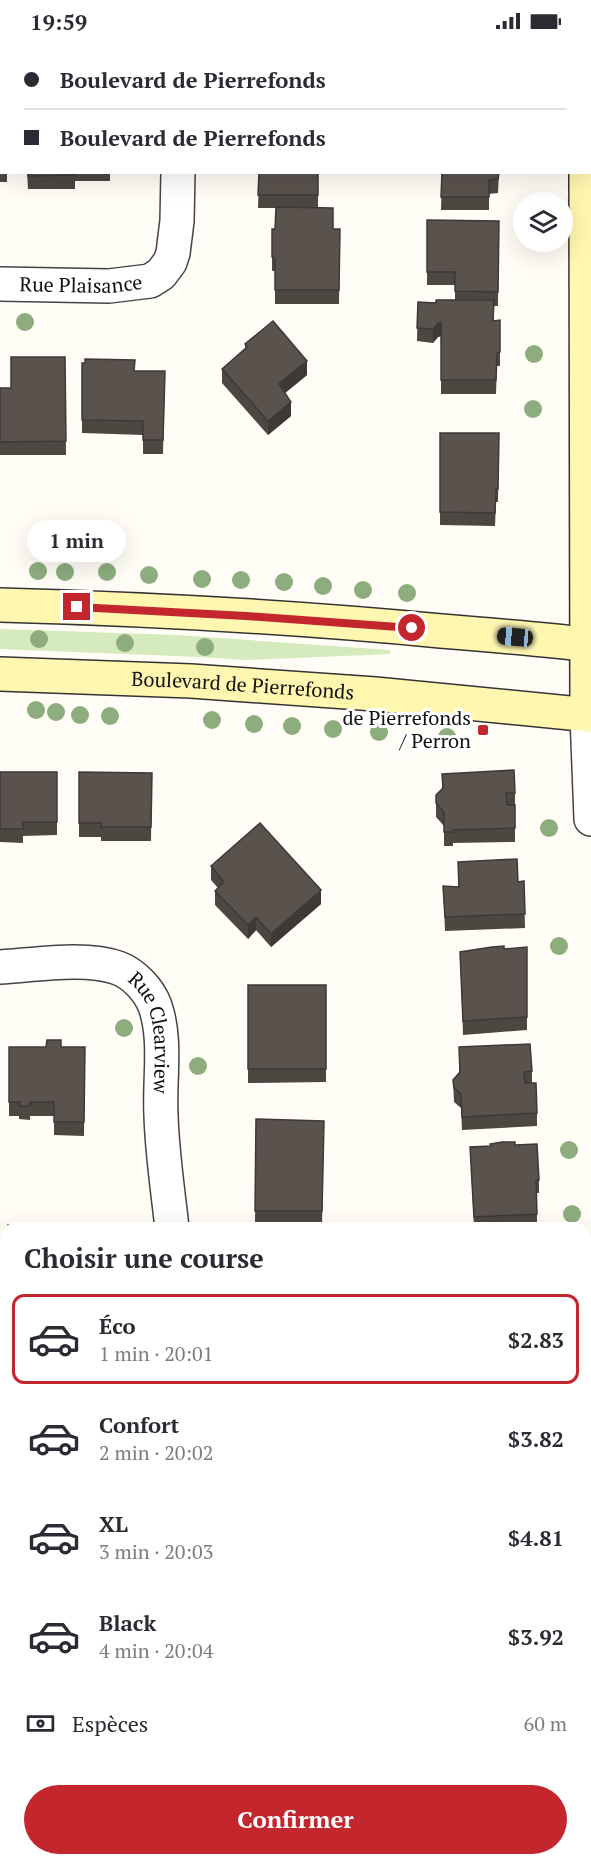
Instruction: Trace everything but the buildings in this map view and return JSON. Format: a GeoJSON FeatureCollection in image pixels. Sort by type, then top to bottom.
{"type":"FeatureCollection","features":[{"type":"Feature","properties":{"kind":"main road"},"geometry":{"type":"LineString","coordinates":[[586,174],[589,715]]}},
{"type":"Feature","properties":{"kind":"main road"},"geometry":{"type":"LineString","coordinates":[[0,605],[246,616],[393,626],[588,645]]}},
{"type":"Feature","properties":{"kind":"main road","name":"Boulevard de Pierrefonds"},"geometry":{"type":"LineString","coordinates":[[0,674],[191,681],[375,694],[589,715]]}},
{"type":"Feature","properties":{"kind":"street","name":"Rue Plaisance"},"geometry":{"type":"LineString","coordinates":[[0,284],[109,286],[156,278],[170,262],[173,253],[177,221],[178,174]]}},
{"type":"Feature","properties":{"kind":"street"},"geometry":{"type":"LineString","coordinates":[[589,715],[591,819]]}},
{"type":"Feature","properties":{"kind":"street","name":"Rue Clearview"},"geometry":{"type":"LineString","coordinates":[[0,967],[105,964],[120,968],[147,990],[159,1023],[161,1116],[171,1222]]}},
{"type":"Feature","properties":{"kind":"green space"},"geometry":{"type":"Polygon","coordinates":[[[0,629],[177,635],[390,650],[390,654],[246,660],[0,649],[0,629]]]}},
{"type":"Feature","properties":{"kind":"place","name":"de Pierrefonds / Perron"},"geometry":{"type":"Point","coordinates":[483,730]}},
{"type":"Feature","properties":{"kind":"route"},"geometry":{"type":"LineString","coordinates":[[77,607],[412,628]]}}]}
